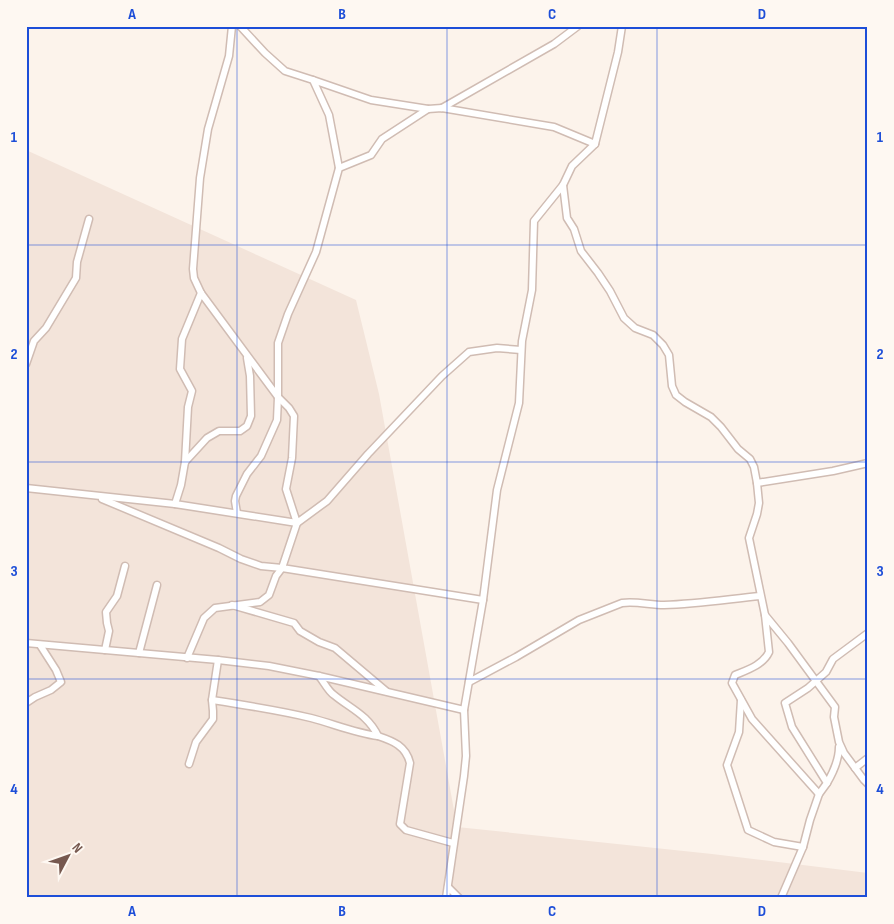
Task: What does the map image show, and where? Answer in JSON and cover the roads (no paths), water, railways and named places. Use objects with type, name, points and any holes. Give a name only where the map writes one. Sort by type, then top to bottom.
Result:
[{"type":"street","points":[[186,658],[204,618],[215,608],[260,602],[269,595],[276,576],[282,568],[297,522],[286,489],[292,458],[294,416],[290,408],[278,396],[247,356],[201,293],[194,278],[193,269],[200,178],[208,129],[229,56],[232,26]]},
{"type":"street","points":[[240,26],[285,71],[371,100],[428,109],[442,108],[554,127],[595,144]]},
{"type":"street","points":[[442,108],[554,44],[578,26]]},
{"type":"street","points":[[446,898],[466,756],[464,710],[483,600],[497,490],[518,403],[524,326],[532,290],[534,221],[562,184],[572,166],[595,144],[618,52],[622,26]]},
{"type":"street","points":[[237,513],[236,496],[247,474],[262,456],[276,420],[278,343],[288,314],[316,252],[339,168],[329,115],[313,80]]},
{"type":"street","points":[[339,168],[371,155],[382,139],[428,109]]},
{"type":"street","points":[[562,184],[567,218],[574,229],[581,251],[610,291],[624,318],[635,328],[653,335],[663,345],[669,355],[672,386],[676,395],[710,418],[721,428],[754,467],[759,503],[749,538],[765,615],[769,652],[762,662],[735,675],[732,683],[752,719],[819,794]]},
{"type":"street","points":[[26,364],[34,341],[46,328],[76,278],[77,262],[89,219]]},
{"type":"street","points":[[175,504],[185,462],[188,407],[192,391],[180,369],[182,339],[201,293]]},
{"type":"street","points":[[26,488],[175,504],[297,522],[327,501],[368,454],[442,376],[469,352],[497,348],[522,350]]},
{"type":"street","points":[[185,462],[207,438],[219,431],[240,431],[247,426],[251,416],[250,376],[247,356]]},
{"type":"street","points":[[757,483],[833,471],[868,463]]},
{"type":"street","points":[[94,496],[261,566],[483,600]]},
{"type":"street","points":[[105,650],[108,631],[106,612],[117,596],[125,566]]},
{"type":"street","points":[[139,653],[157,585]]},
{"type":"street","points":[[469,682],[532,648],[578,620],[622,603],[665,605],[760,596]]},
{"type":"street","points":[[232,605],[294,623],[300,631],[319,642],[335,648],[387,692]]},
{"type":"street","points":[[765,615],[836,707],[834,717],[844,753],[866,783]]},
{"type":"street","points":[[827,783],[792,727],[785,703],[808,688],[826,672],[833,659],[868,632]]},
{"type":"street","points":[[26,643],[269,666],[464,710]]},
{"type":"street","points":[[26,704],[61,682],[40,644]]},
{"type":"street","points":[[189,764],[196,742],[213,719],[212,700],[218,660]]},
{"type":"street","points":[[319,676],[332,694],[366,718],[378,736]]},
{"type":"street","points":[[26,696],[35,697]]},
{"type":"street","points":[[741,699],[739,732],[727,765],[748,830],[774,842],[803,847]]},
{"type":"street","points":[[212,700],[310,718],[394,742],[408,755],[410,763],[400,824],[406,830],[454,843]]},
{"type":"street","points":[[780,898],[803,847],[819,794],[833,772],[839,757],[840,742]]},
{"type":"street","points":[[855,768],[868,758]]},
{"type":"street","points":[[448,887],[459,898]]}]
